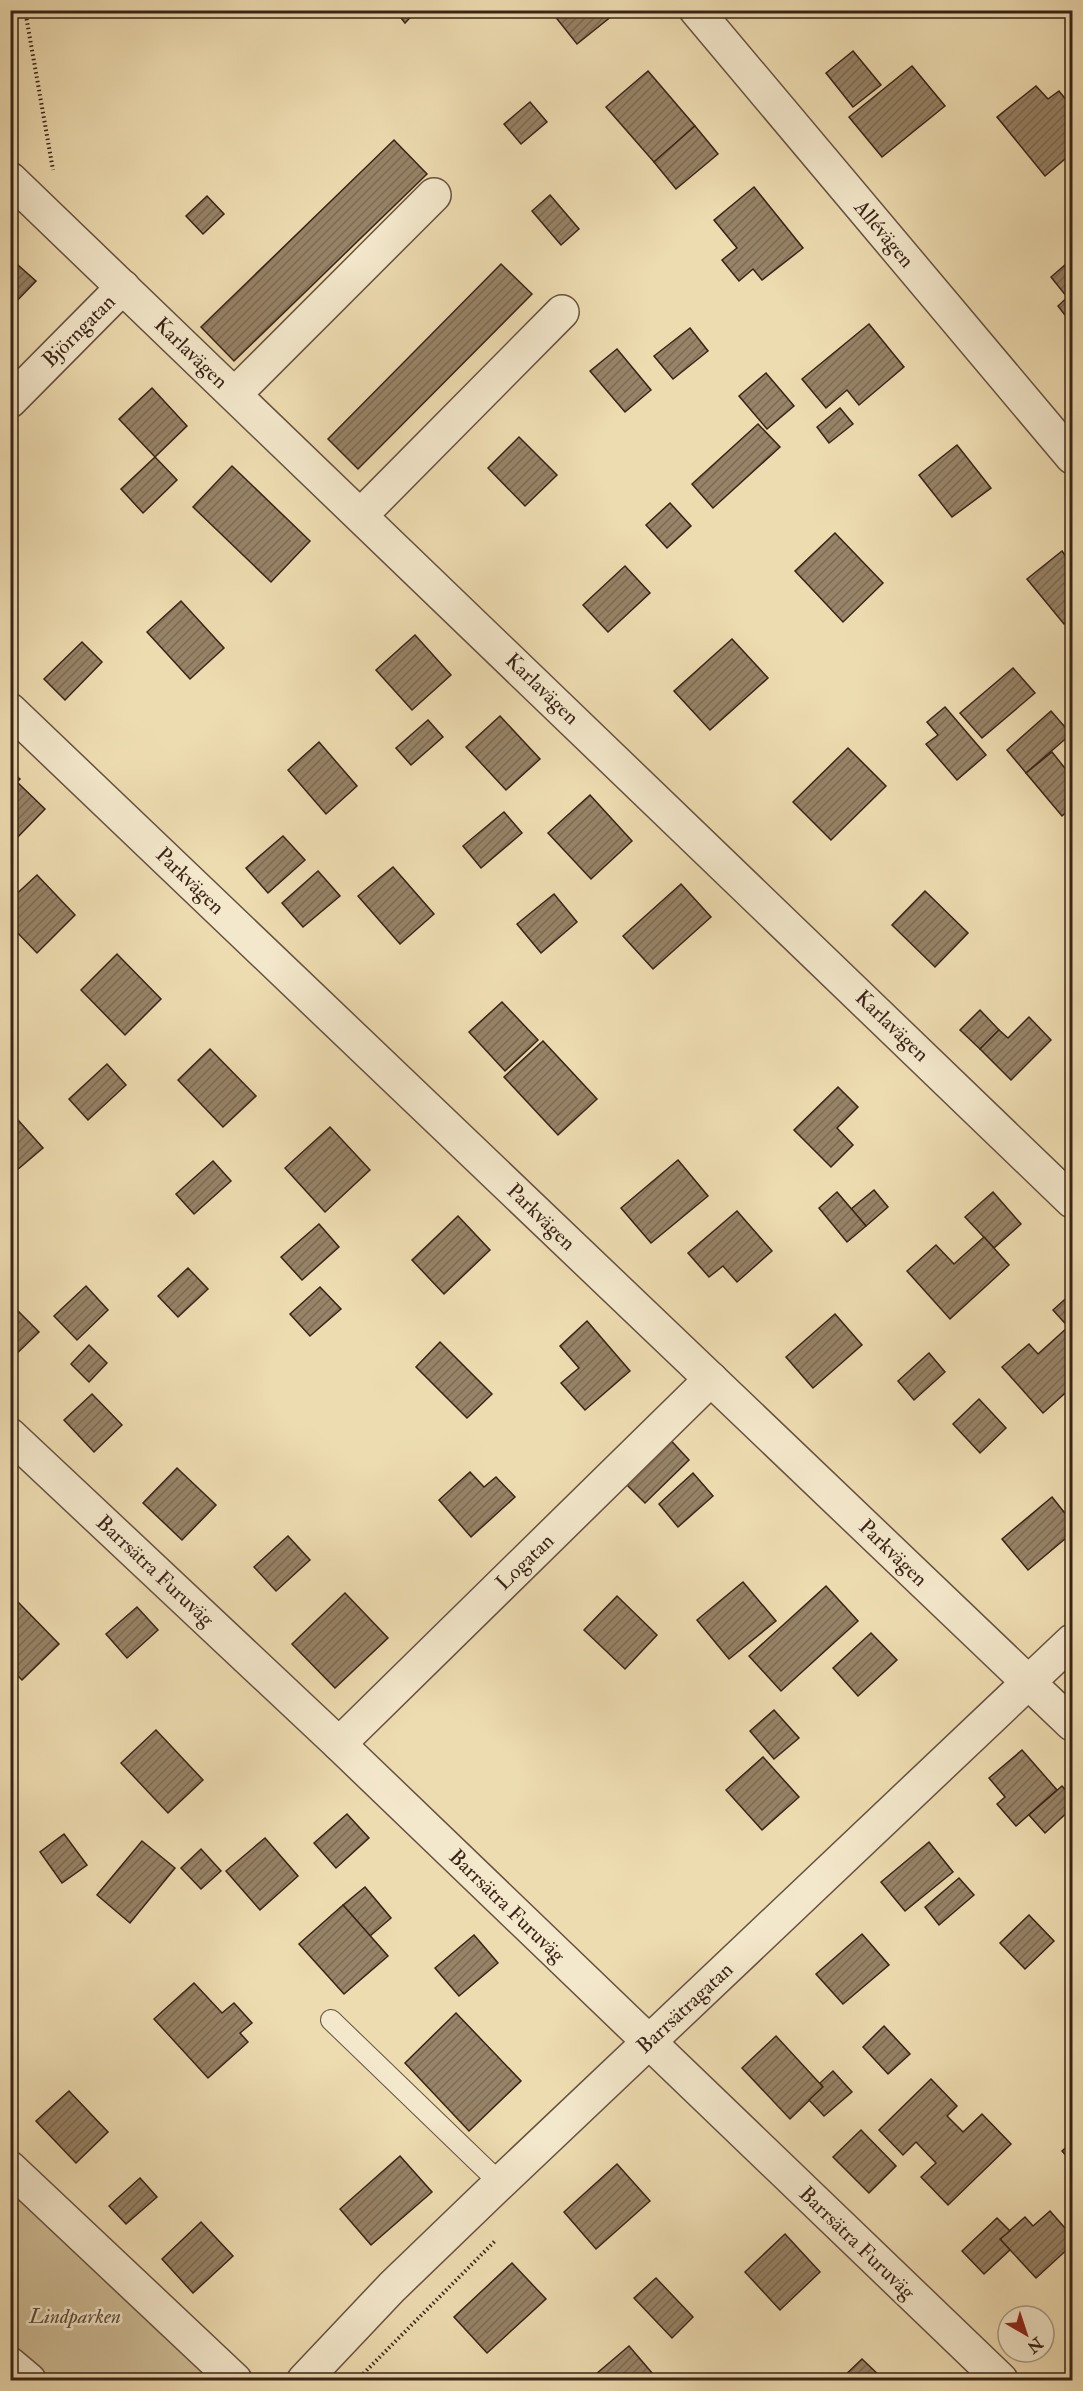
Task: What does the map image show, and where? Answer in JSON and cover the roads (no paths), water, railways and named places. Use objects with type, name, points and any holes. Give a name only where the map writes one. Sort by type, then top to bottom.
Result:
[{"type":"street","name":"Allévägen","points":[[696,10],[1072,457]]},
{"type":"street","name":"Karlavägen","points":[[10,179],[1072,1201]]},
{"type":"street","points":[[235,394],[434,195]]},
{"type":"street","name":"Björngatan","points":[[10,401],[123,287]]},
{"type":"street","points":[[361,515],[562,312]]},
{"type":"street","name":"Parkvägen","points":[[10,710],[1072,1724]]},
{"type":"street","name":"Logatan","points":[[339,1744],[711,1379]]},
{"type":"street","name":"Barrsätra Furuväg","points":[[10,1435],[339,1744],[1001,2380]]},
{"type":"street","name":"Barrsätragatan","points":[[304,2380],[392,2287],[500,2183],[1072,1641]]},
{"type":"street","points":[[10,2168],[235,2380]]},
{"type":"street","points":[[10,2364],[29,2380]]},
{"type":"lane","points":[[331,2020],[500,2183]]},
{"type":"park label","name":"Lindparken","points":[[75,2316]]}]
